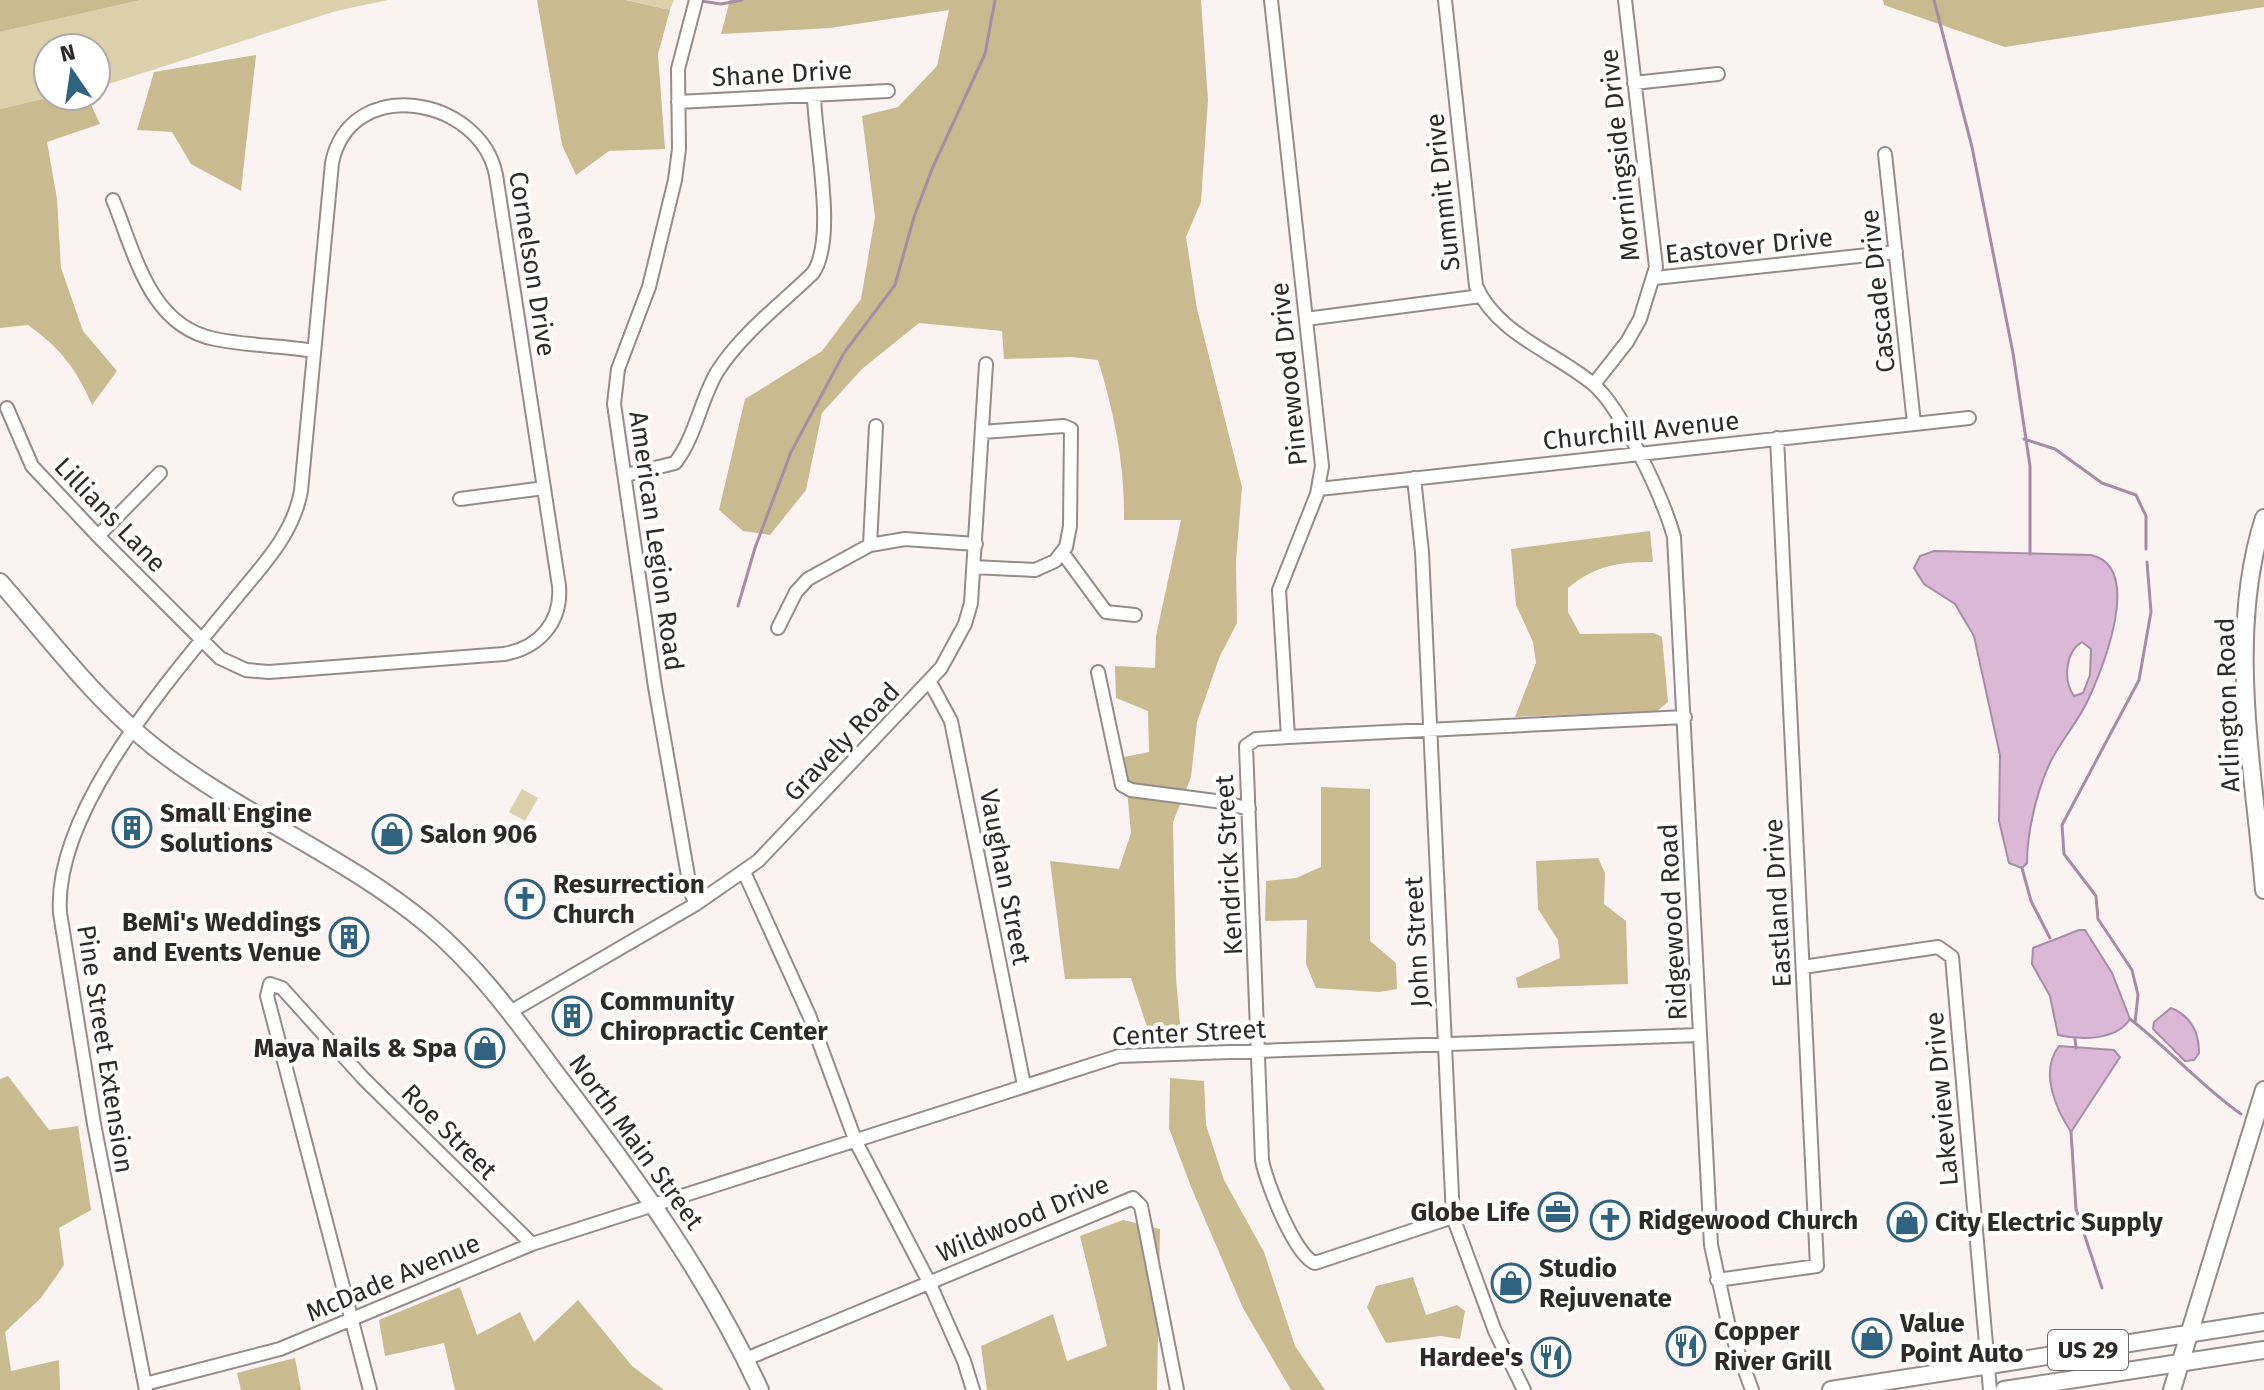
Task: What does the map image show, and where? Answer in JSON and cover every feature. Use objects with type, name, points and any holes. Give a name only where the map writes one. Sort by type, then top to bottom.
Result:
[{"type":"main road","name":"Arlington Road","points":[[2264,518],[2250,590],[2246,666],[2264,890]]},
{"type":"main road","name":"North Main Street","points":[[0,582],[111,710],[133,729],[204,782],[336,858],[391,895],[458,952],[510,1012],[655,1204],[706,1283],[760,1390]]},
{"type":"main road","points":[[2172,1390],[2264,1090]]},
{"type":"main road","name":"US 29","points":[[1831,1390],[2264,1322]]},
{"type":"main road","name":"US 29","points":[[2004,1390],[2264,1350]]},
{"type":"street","name":"Pinewood Drive","points":[[1271,0],[1322,466],[1319,489],[1279,590],[1288,737]]},
{"type":"street","name":"Summit Drive","points":[[1445,0],[1473,274],[1481,296],[1523,337],[1594,384],[1638,454]]},
{"type":"street","name":"Morningside Drive","points":[[1594,384],[1627,342],[1655,278],[1655,255],[1625,0]]},
{"type":"street","name":"American Legion Road","points":[[694,5],[678,69],[675,180],[649,287],[616,378],[615,417],[655,687],[691,893],[696,904]]},
{"type":"street","points":[[1634,83],[1718,74]]},
{"type":"street","name":"Shane Drive","points":[[678,102],[888,91]]},
{"type":"street","points":[[626,475],[675,463],[686,447],[718,371],[743,340],[813,273],[820,261],[826,233],[814,96]]},
{"type":"street","name":"Cornelson Drive","points":[[133,729],[202,640],[281,541],[294,517],[301,491],[332,163],[337,146],[353,127],[380,110],[418,104],[438,110],[478,138],[494,166],[559,601],[548,630],[525,648],[504,654],[269,672],[236,667],[220,658],[202,640]]},
{"type":"street","name":"Cascade Drive","points":[[1885,154],[1914,423]]},
{"type":"street","points":[[113,200],[148,288],[180,324],[215,340],[314,351]]},
{"type":"street","name":"Eastover Drive","points":[[1655,278],[1896,252]]},
{"type":"street","points":[[1306,319],[1481,296]]},
{"type":"street","name":"Gravely Road","points":[[510,1012],[696,904],[744,872],[930,682],[965,624],[976,544],[986,364]]},
{"type":"street","name":"Lillians Lane","points":[[7,408],[32,466],[202,640]]},
{"type":"street","name":"Churchill Avenue","points":[[1319,489],[1969,418]]},
{"type":"street","points":[[870,545],[876,426]]},
{"type":"street","points":[[974,567],[1035,570],[1055,561],[1062,552],[1070,526],[1071,429],[1064,426],[982,432]]},
{"type":"street","name":"Eastland Drive","points":[[1717,1280],[1817,1266],[1777,438]]},
{"type":"street","name":"Ridgewood Road","points":[[1638,454],[1662,503],[1674,537],[1711,1245],[1729,1327],[1752,1390]]},
{"type":"street","points":[[98,536],[160,473]]},
{"type":"street","name":"John Street","points":[[1414,478],[1430,729],[1453,1217],[1495,1331],[1524,1390]]},
{"type":"street","points":[[460,499],[544,488]]},
{"type":"street","points":[[778,628],[796,592],[808,579],[870,545],[905,539],[976,544]]},
{"type":"street","points":[[1062,552],[1106,612],[1135,615]]},
{"type":"street","points":[[1098,672],[1122,785],[1131,790],[1249,809]]},
{"type":"street","name":"Vaughan Street","points":[[930,682],[951,721],[1024,1085]]},
{"type":"street","name":"Kendrick Street","points":[[1453,1217],[1323,1263],[1308,1260],[1264,1171],[1246,746],[1256,739],[1685,717]]},
{"type":"street","name":"Pine Street Extension","points":[[133,729],[76,834],[64,871],[59,906],[94,1124],[145,1387]]},
{"type":"street","points":[[744,872],[809,1015],[856,1142],[929,1282],[961,1353],[973,1390]]},
{"type":"street","name":"Lakeview Drive","points":[[1803,967],[1938,947],[1952,957],[1990,1390]]},
{"type":"street","name":"Roe Street","points":[[350,1320],[267,996],[270,984],[282,988],[364,1079],[532,1244]]},
{"type":"street","name":"Center Street","points":[[655,1204],[665,1204],[1119,1056],[1700,1035]]},
{"type":"street","name":"Wildwood Drive","points":[[746,1359],[1133,1198],[1139,1200],[1177,1390]]},
{"type":"street","name":"McDade Avenue","points":[[145,1387],[280,1349],[532,1244],[655,1204]]},
{"type":"street","points":[[350,1320],[370,1390]]},
{"type":"shaded area","points":[[0,0],[141,0],[0,32]]},
{"type":"shaded area","points":[[141,0],[388,0],[336,11],[112,83],[112,32],[32,32],[32,101],[0,109],[0,32]]},
{"type":"shaded area","points":[[537,0],[626,0],[670,10],[658,54],[665,149],[609,151],[576,175],[562,145]]},
{"type":"shaded area","points":[[627,0],[674,0],[670,10]]},
{"type":"shaded area","points":[[730,0],[1201,0],[1208,100],[1201,202],[1186,237],[1197,309],[1242,487],[1236,562],[1237,623],[1219,658],[1197,722],[1191,777],[1173,822],[1176,978],[1181,1036],[1150,1036],[1131,978],[1065,979],[1050,861],[1119,869],[1131,833],[1124,757],[1149,752],[1148,711],[1116,698],[1115,666],[1155,668],[1156,636],[1181,520],[1124,520],[1123,479],[1117,439],[1098,360],[1072,357],[1004,359],[1002,331],[919,323],[862,369],[822,413],[806,490],[770,535],[743,531],[719,510],[745,399],[822,351],[861,299],[875,217],[862,116],[898,107],[937,66],[949,10],[830,28],[721,34]]},
{"type":"shaded area","points":[[1883,0],[2264,0],[2264,7],[2005,47],[1884,5]]},
{"type":"shaded area","points":[[256,55],[241,191],[191,164],[172,132],[137,130],[154,72]]},
{"type":"shaded area","points":[[32,101],[32,112],[94,112],[100,124],[47,142],[57,199],[61,268],[83,331],[117,371],[92,405],[73,370],[58,350],[39,333],[28,325],[0,328],[0,109]]},
{"type":"shaded area","points":[[1650,531],[1653,562],[1618,564],[1588,574],[1568,588],[1568,612],[1580,634],[1654,633],[1662,637],[1668,702],[1657,711],[1515,717],[1536,663],[1533,642],[1516,605],[1511,549]]},
{"type":"shaded area","points":[[1934,551],[2091,555],[2107,563],[2115,578],[2115,619],[2103,664],[2080,716],[2052,758],[2044,778],[2030,827],[2027,863],[2022,868],[2009,863],[1999,821],[2000,755],[1974,636],[1955,604],[1924,584],[1914,568],[1920,556]],"holes":[[[2082,642],[2091,649],[2090,675],[2083,693],[2074,696],[2068,683],[2069,660]]]},
{"type":"shaded area","points":[[1321,787],[1370,789],[1370,941],[1396,963],[1397,989],[1379,992],[1316,988],[1306,964],[1307,920],[1265,921],[1266,881],[1296,878],[1321,867]]},
{"type":"shaded area","points":[[522,789],[538,798],[525,821],[509,812]]},
{"type":"shaded area","points":[[1598,858],[1605,873],[1604,904],[1626,921],[1628,984],[1518,988],[1516,978],[1560,958],[1558,940],[1538,909],[1536,861]]},
{"type":"shaded area","points":[[2085,930],[2112,973],[2130,1019],[2107,1035],[2077,1038],[2058,1035],[2050,996],[2032,964],[2033,948]]},
{"type":"shaded area","points":[[2171,1008],[2189,1020],[2195,1032],[2199,1053],[2194,1060],[2185,1061],[2153,1029],[2154,1022]]},
{"type":"shaded area","points":[[2059,1046],[2114,1050],[2120,1057],[2071,1132],[2055,1102],[2050,1079],[2053,1056]]},
{"type":"shaded area","points":[[8,1076],[49,1130],[78,1126],[91,1210],[59,1228],[64,1265],[41,1298],[5,1332],[11,1371],[59,1360],[60,1390],[0,1390],[0,1079]]},
{"type":"shaded area","points":[[1170,1078],[1204,1081],[1206,1125],[1224,1180],[1264,1252],[1295,1346],[1325,1390],[1291,1390],[1243,1308],[1169,1128]]},
{"type":"shaded area","points":[[1123,1220],[1160,1229],[1157,1390],[987,1390],[981,1346],[1053,1314],[1067,1361],[1107,1346],[1080,1236]]},
{"type":"shaded area","points":[[1413,1277],[1426,1315],[1457,1305],[1465,1311],[1460,1339],[1441,1336],[1386,1343],[1367,1307],[1376,1286]]},
{"type":"shaded area","points":[[460,1287],[477,1335],[520,1312],[534,1342],[578,1300],[632,1366],[664,1390],[455,1390],[444,1343],[385,1356],[379,1320]]},
{"type":"shaded area","points":[[295,1358],[301,1390],[241,1390],[237,1373]]},
{"type":"waterway","points":[[701,1],[721,4],[742,0]]},
{"type":"waterway","points":[[738,606],[755,548],[791,452],[844,353],[895,285],[914,217],[932,169],[985,54],[995,0]]},
{"type":"waterway","points":[[1934,0],[1972,147],[2013,353],[2030,466],[2030,554]]},
{"type":"waterway","points":[[2024,439],[2055,449],[2102,483],[2136,495],[2146,516],[2146,549]]},
{"type":"waterway","points":[[2135,1023],[2138,995],[2132,970],[2098,919],[2096,896],[2064,854],[2062,825],[2139,680],[2151,612],[2147,562]]},
{"type":"waterway","points":[[2022,868],[2031,901],[2050,938]]},
{"type":"waterway","points":[[2130,1019],[2241,1114]]},
{"type":"waterway","points":[[2075,1039],[2076,1048]]},
{"type":"waterway","points":[[2071,1132],[2076,1209],[2102,1288]]},
{"type":"place","name":"Small Engine Solutions","points":[[132,828]]},
{"type":"place","name":"Salon 906","points":[[392,834]]},
{"type":"place","name":"Resurrection Church","points":[[525,899]]},
{"type":"place","name":"BeMi's Weddings and Events Venue","points":[[349,937]]},
{"type":"place","name":"Community Chiropractic Center","points":[[572,1016]]},
{"type":"place","name":"Maya Nails & Spa","points":[[485,1048]]},
{"type":"place","name":"Globe Life","points":[[1558,1212]]},
{"type":"place","name":"Ridgewood Church","points":[[1610,1220]]},
{"type":"place","name":"City Electric Supply","points":[[1907,1222]]},
{"type":"place","name":"Studio Rejuvenate","points":[[1511,1283]]},
{"type":"place","name":"Value Point Auto","points":[[1872,1338]]},
{"type":"place","name":"Copper River Grill","points":[[1686,1346]]},
{"type":"place","name":"Hardee's","points":[[1551,1357]]}]
